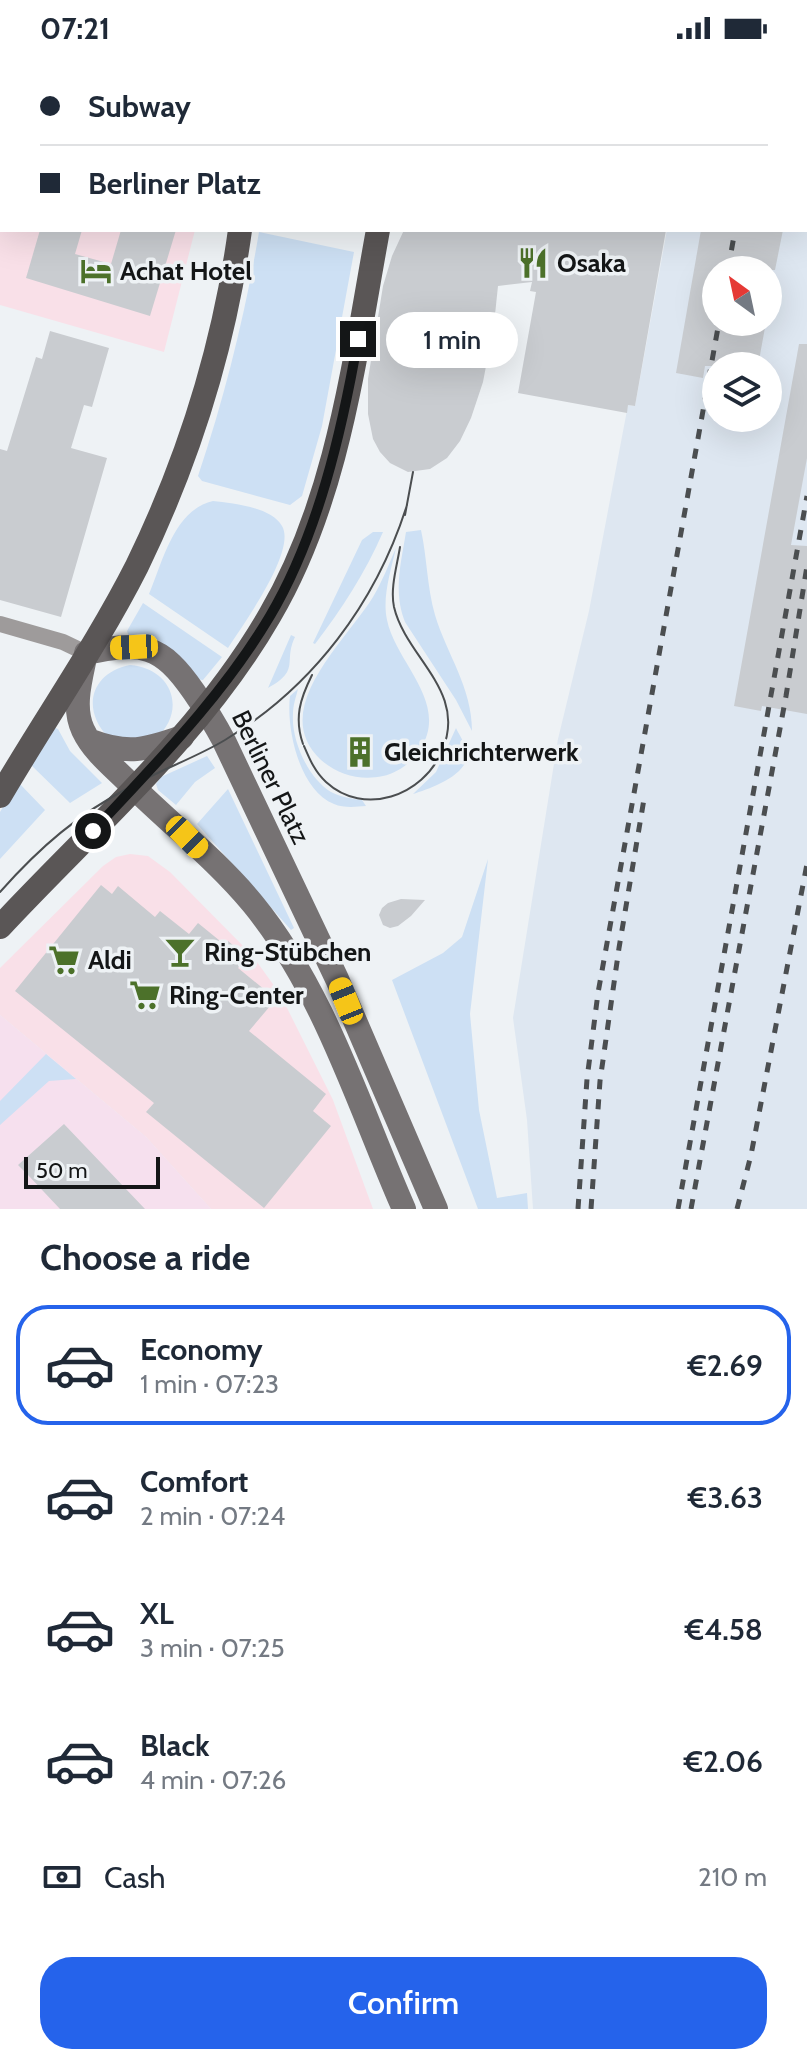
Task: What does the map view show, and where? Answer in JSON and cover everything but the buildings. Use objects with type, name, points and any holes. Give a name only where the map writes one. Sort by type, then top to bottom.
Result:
[{"type":"main road","points":[[0,796],[137,565],[189,441],[218,339],[240,232]]},
{"type":"main road","name":"Berliner Platz","points":[[378,232],[335,451],[314,518],[271,614],[206,708],[337,979],[436,1209]]},
{"type":"main road","points":[[0,927],[206,708],[177,667],[158,653],[134,647],[86,653]]},
{"type":"main road","points":[[86,653],[78,714],[89,740],[253,903],[292,959],[325,1022],[404,1209]]},
{"type":"main road","points":[[89,740],[127,751],[141,750],[182,737]]},
{"type":"street","points":[[0,624],[63,642],[86,653]]},
{"type":"shaded area","points":[[0,232],[194,232],[164,352],[0,305]]},
{"type":"shaded area","points":[[259,232],[354,252],[322,426],[302,496],[290,505],[202,481],[198,476],[233,355]]},
{"type":"shaded area","points":[[667,232],[807,232],[807,1209],[533,1209],[527,1120],[513,1018],[558,739],[589,611],[628,405],[635,406]]},
{"type":"shaded area","points":[[213,501],[250,507],[269,514],[282,526],[285,538],[282,553],[266,588],[228,648],[149,594],[179,526],[200,506]]},
{"type":"shaded area","points":[[421,530],[435,615],[468,700],[472,731],[401,611],[399,577],[406,532]]},
{"type":"shaded area","points":[[373,532],[383,532],[369,562],[334,618],[313,643],[362,540]]},
{"type":"shaded area","points":[[396,548],[386,593],[387,620],[392,636],[425,699],[429,715],[428,731],[418,753],[400,769],[383,776],[358,777],[335,770],[321,760],[307,740],[303,720],[307,698],[317,676],[373,597]]},
{"type":"shaded area","points":[[143,603],[222,657],[203,680],[196,679],[183,660],[168,649],[129,637],[127,631]]},
{"type":"shaded area","points":[[291,635],[295,637],[288,671],[268,688]]},
{"type":"shaded area","points":[[130,665],[156,674],[171,693],[171,716],[155,739],[109,738],[95,716],[94,694],[98,684],[116,669]]},
{"type":"shaded area","points":[[298,689],[293,724],[308,768],[331,792],[362,800],[366,806],[334,804],[312,786],[297,757],[290,724],[290,696]]},
{"type":"shaded area","points":[[53,727],[58,729],[70,751],[102,783],[70,803],[30,764]]},
{"type":"shaded area","points":[[456,728],[467,752],[462,768],[447,780],[413,794],[436,772]]},
{"type":"shaded area","points":[[207,756],[215,768],[195,782],[176,805],[158,790],[156,784],[161,777]]},
{"type":"shaded area","points":[[18,782],[45,810],[0,859],[0,812]]},
{"type":"shaded area","points":[[228,789],[294,928],[291,930],[197,824]]},
{"type":"shaded area","points":[[130,854],[148,856],[170,872],[252,955],[280,994],[333,1100],[373,1209],[211,1209],[146,1137],[0,1015],[0,968],[103,866],[116,857]]},
{"type":"shaded area","points":[[488,859],[470,1014],[479,1110],[497,1198],[527,1193],[528,1209],[478,1209],[392,980],[443,953],[462,937]]},
{"type":"shaded area","points":[[0,1015],[146,1137],[211,1209],[0,1209]]},
{"type":"shaded area","points":[[46,1054],[76,1079],[49,1081],[0,1125],[0,1101]]},
{"type":"tram line","points":[[405,515],[413,472]]},
{"type":"tram line","points":[[0,892],[45,846],[94,808],[225,740],[286,695],[313,668],[359,608],[378,576],[407,505]]},
{"type":"tram line","points":[[304,746],[326,782],[341,793],[374,799],[407,790],[433,767],[442,751],[448,730],[447,710],[441,693],[410,643],[394,607],[393,585],[400,547]]},
{"type":"tram line","points":[[303,744],[299,726],[300,709],[312,675]]},
{"type":"railway","points":[[730,256],[735,232]]},
{"type":"railway","points":[[578,1209],[587,1079],[598,993],[716,336]]},
{"type":"railway","points":[[678,1209],[807,496]]},
{"type":"railway","points":[[691,1209],[786,696],[807,566]]},
{"type":"railway","points":[[591,1209],[600,1081],[645,793]]},
{"type":"railway","points":[[737,1209],[751,1155],[807,864]]},
{"type":"place","name":"Osaka","points":[[533,263]]},
{"type":"place","name":"Achat Hotel","points":[[96,271]]},
{"type":"place","name":"Gleichrichterwerk","points":[[360,752]]},
{"type":"place","name":"Ring-Stübchen","points":[[180,952]]},
{"type":"place","name":"Aldi","points":[[64,960]]},
{"type":"place","name":"Ring-Center","points":[[145,995]]},
{"type":"route","points":[[93,831],[206,708],[271,614],[314,518],[327,477],[358,339]]}]
